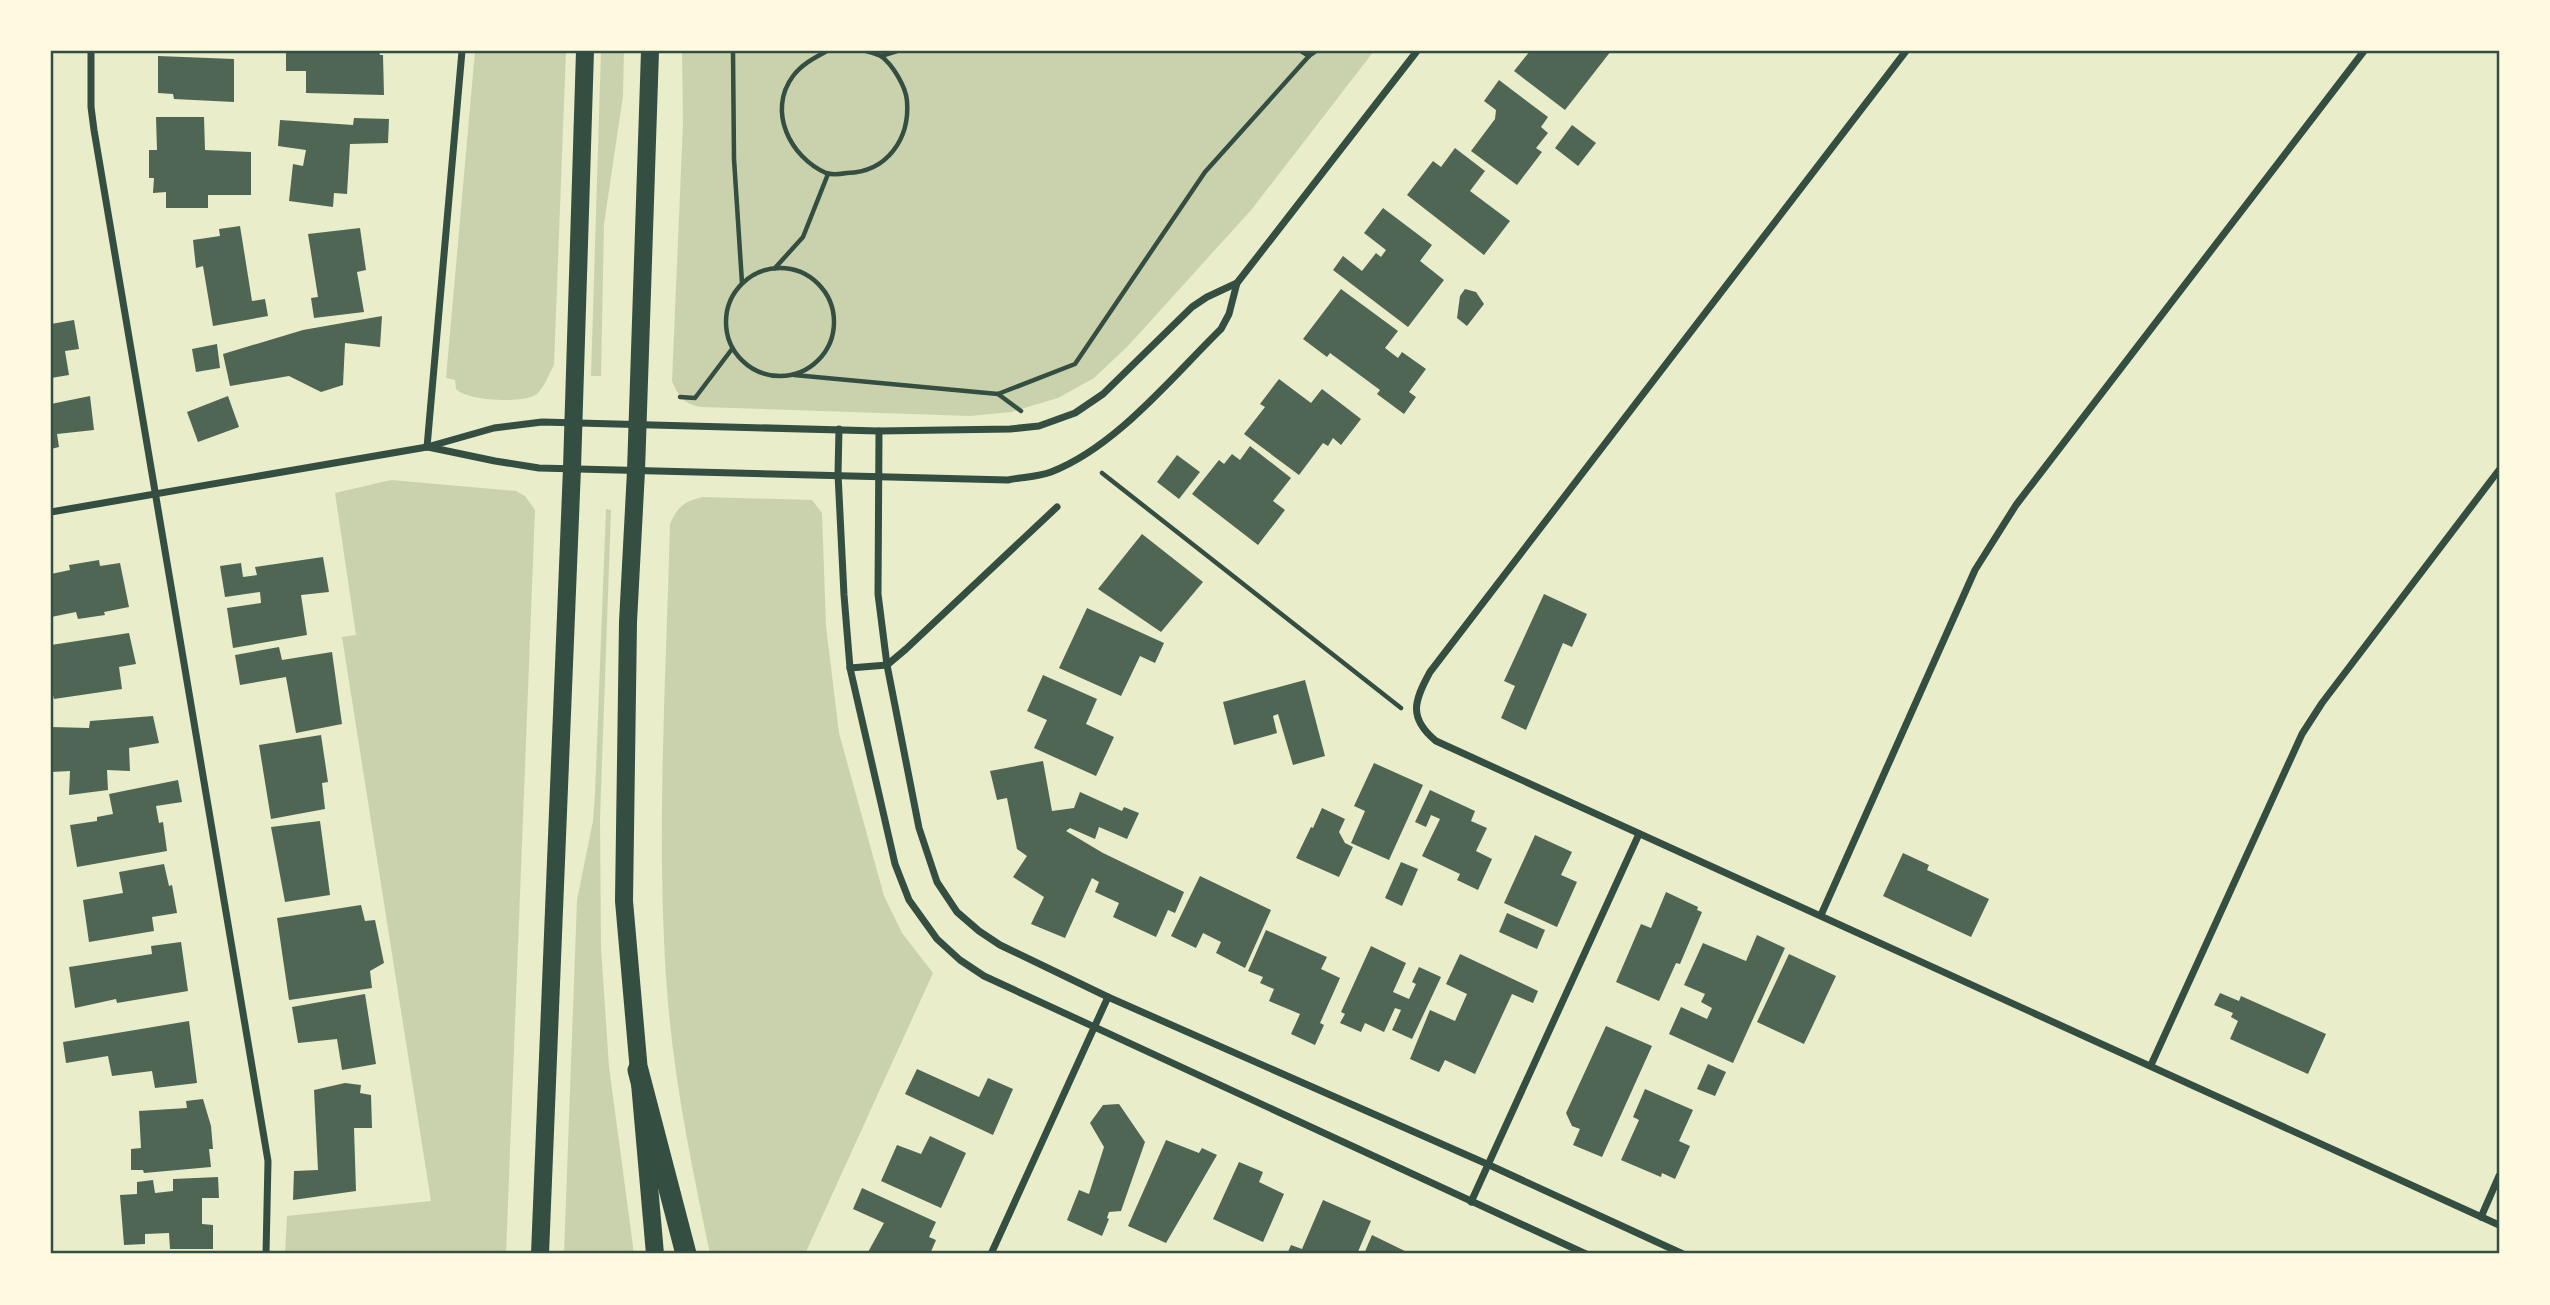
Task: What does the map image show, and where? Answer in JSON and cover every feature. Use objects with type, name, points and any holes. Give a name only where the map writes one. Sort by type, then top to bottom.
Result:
[{"type":"highway","points":[[638,1070],[686,1254]]},
{"type":"main road","points":[[540,1254],[572,468],[585,51]]},
{"type":"main road","points":[[650,51],[638,424],[628,622],[624,901],[655,1254]]},
{"type":"street","points":[[91,51],[91,107],[94,130],[267,1151],[269,1176],[266,1254]]},
{"type":"street","points":[[427,447],[462,51]]},
{"type":"street","points":[[427,447],[539,468],[1008,480],[1049,473],[1081,458],[1121,428],[1221,328],[1229,314],[1237,283],[1417,51]]},
{"type":"street","points":[[1906,51],[1430,672],[1419,693],[1417,720],[1424,731],[1436,741],[2499,1225]]},
{"type":"street","points":[[1821,915],[1975,570],[1996,534],[2364,51]]},
{"type":"street","points":[[51,512],[427,447],[494,428],[542,422],[879,431],[1039,426],[1075,413],[1103,394],[1192,307],[1206,297],[1237,283]]},
{"type":"street","points":[[839,429],[838,474],[850,668],[895,864],[909,900],[937,939],[960,960],[984,976],[1586,1254]]},
{"type":"street","points":[[879,431],[878,594],[887,665],[919,828],[937,882],[957,912],[1000,945],[1108,997],[1487,1164],[1683,1254]]},
{"type":"street","points":[[2151,1065],[2302,734],[2322,703],[2499,470]]},
{"type":"street","points":[[850,668],[887,665],[1057,507]]},
{"type":"street","points":[[1471,1202],[1639,834]]},
{"type":"street","points":[[991,1254],[1108,997]]},
{"type":"street","points":[[2481,1217],[2499,1176]]},
{"type":"path","points":[[733,51],[734,159],[742,283]]},
{"type":"path","points":[[827,51],[806,62],[792,78],[784,97],[782,118],[788,139],[800,156],[828,174],[859,173],[878,166],[893,153],[904,136],[908,116],[907,96],[899,77],[881,56],[866,51]]},
{"type":"path","points":[[881,56],[897,51]]},
{"type":"path","points":[[1301,51],[1309,56]]},
{"type":"path","points":[[794,375],[810,368],[823,356],[832,340],[835,322],[832,305],[823,289],[810,276],[775,268],[757,273],[742,283],[732,297],[726,314],[726,332],[733,349],[744,363],[759,372],[776,376],[794,375],[998,394],[1075,364],[1205,172],[1316,51]]},
{"type":"path","points":[[775,268],[803,237],[828,174]]},
{"type":"path","points":[[680,397],[695,398],[733,349]]},
{"type":"path","points":[[998,394],[1021,412]]},
{"type":"path","points":[[1102,473],[1417,720]]},
{"type":"green space","points":[[475,51],[566,51],[554,365],[537,394],[520,399],[496,400],[471,396],[456,389],[455,380],[446,378]]},
{"type":"green space","points":[[601,51],[624,51],[623,96],[604,224],[601,376],[591,376]]},
{"type":"green space","points":[[682,51],[1374,51],[1252,209],[1128,346],[1094,378],[1058,398],[1011,412],[970,416],[701,407],[690,404],[679,395],[672,381],[683,123]]},
{"type":"green space","points":[[391,480],[516,491],[525,496],[535,510],[506,1254],[285,1254],[287,1216],[431,1201],[342,637],[356,635],[335,493]]},
{"type":"green space","points":[[703,497],[812,500],[822,513],[826,626],[839,733],[884,896],[902,933],[933,973],[805,1254],[710,1254],[675,1066],[668,1002],[662,883],[670,524],[683,505]]},
{"type":"green space","points":[[606,509],[611,510],[600,819],[601,948],[609,1067],[634,1254],[564,1254],[577,900],[593,821]]},
{"type":"building","points":[[286,51],[379,51],[380,55],[383,55],[384,95],[306,93],[306,71],[286,71]]},
{"type":"building","points":[[1530,51],[1611,51],[1565,110],[1514,71]]},
{"type":"building","points":[[158,56],[234,59],[234,102],[174,99],[173,94],[158,93]]},
{"type":"building","points":[[1499,80],[1548,117],[1541,127],[1548,133],[1536,148],[1542,152],[1517,185],[1471,151],[1495,119],[1496,110],[1484,101]]},
{"type":"building","points":[[156,117],[204,117],[205,150],[251,152],[251,195],[208,195],[208,208],[166,208],[166,192],[153,193],[154,178],[149,178],[149,150],[157,150]]},
{"type":"building","points":[[354,118],[389,119],[388,143],[350,144],[347,194],[334,193],[333,207],[289,201],[293,164],[303,166],[306,150],[278,146],[280,120],[353,125]]},
{"type":"building","points":[[1572,125],[1596,143],[1578,166],[1555,148]]},
{"type":"building","points":[[1455,148],[1485,171],[1470,191],[1510,221],[1484,255],[1407,195],[1433,161],[1441,167]]},
{"type":"building","points":[[1383,208],[1432,245],[1420,261],[1444,280],[1408,327],[1333,270],[1343,256],[1362,271],[1376,253],[1381,257],[1386,250],[1364,233]]},
{"type":"building","points":[[240,226],[252,301],[265,299],[268,316],[213,326],[203,266],[196,268],[193,240],[220,236],[219,229]]},
{"type":"building","points":[[360,228],[366,270],[357,272],[364,312],[314,318],[311,298],[318,297],[308,234]]},
{"type":"building","points":[[1341,289],[1398,331],[1385,348],[1398,358],[1402,352],[1426,369],[1409,392],[1416,397],[1404,414],[1377,394],[1380,390],[1330,353],[1327,357],[1303,339]]},
{"type":"building","points":[[1465,289],[1476,292],[1484,304],[1467,326],[1457,318],[1460,296]]},
{"type":"building","points":[[382,316],[380,347],[345,343],[343,385],[321,392],[289,376],[230,386],[223,354],[303,330]]},
{"type":"building","points":[[74,320],[79,349],[65,351],[69,375],[51,378],[51,324]]},
{"type":"building","points":[[217,344],[220,368],[196,372],[192,349]]},
{"type":"building","points":[[1279,379],[1311,403],[1322,389],[1361,419],[1341,445],[1333,438],[1328,446],[1323,443],[1299,475],[1244,434],[1265,407],[1260,404]]},
{"type":"building","points":[[90,396],[94,430],[57,434],[59,447],[51,449],[51,404]]},
{"type":"building","points":[[228,396],[239,427],[198,442],[187,412]]},
{"type":"building","points":[[1250,446],[1291,478],[1273,501],[1285,510],[1258,545],[1192,494],[1219,460],[1224,464],[1232,454],[1240,460]]},
{"type":"building","points":[[1177,455],[1200,472],[1179,499],[1157,482]]},
{"type":"building","points":[[1142,534],[1203,582],[1161,632],[1098,589]]},
{"type":"building","points":[[323,557],[329,592],[301,595],[307,635],[233,648],[227,608],[261,603],[260,592],[225,597],[220,566],[241,563],[243,577],[257,575],[255,567]]},
{"type":"building","points":[[99,560],[100,566],[120,563],[129,607],[104,612],[105,615],[78,619],[76,612],[51,617],[51,574],[70,570],[69,565]]},
{"type":"building","points":[[1544,594],[1587,614],[1572,647],[1563,643],[1526,730],[1501,718],[1515,686],[1504,681]]},
{"type":"building","points":[[1087,608],[1164,643],[1155,663],[1140,656],[1121,696],[1059,668]]},
{"type":"building","points":[[129,633],[136,664],[119,667],[122,689],[54,699],[51,687],[51,645]]},
{"type":"building","points":[[279,647],[282,660],[332,652],[342,724],[296,733],[286,677],[240,685],[235,655]]},
{"type":"building","points":[[1043,675],[1097,699],[1086,724],[1114,737],[1096,776],[1034,748],[1047,720],[1027,711]]},
{"type":"building","points":[[1305,680],[1325,756],[1293,765],[1278,714],[1273,716],[1277,733],[1234,745],[1223,702]]},
{"type":"building","points":[[153,716],[159,743],[129,748],[130,771],[107,770],[108,790],[69,795],[70,771],[51,772],[51,727],[89,728],[90,721]]},
{"type":"building","points":[[321,735],[328,782],[322,783],[325,809],[271,819],[259,745]]},
{"type":"building","points":[[1043,761],[1052,811],[1074,808],[1080,792],[1122,811],[1124,807],[1139,813],[1127,839],[1099,827],[1095,839],[1070,828],[1066,831],[1103,853],[1184,892],[1175,913],[1168,910],[1156,937],[1113,917],[1119,903],[1095,892],[1099,882],[1092,878],[1065,938],[1031,924],[1044,897],[1013,877],[1027,856],[1017,849],[1007,798],[997,800],[990,771]]},
{"type":"building","points":[[1374,763],[1423,785],[1389,860],[1351,843],[1365,811],[1354,806]]},
{"type":"building","points":[[178,780],[182,802],[156,806],[159,823],[163,822],[167,851],[77,867],[70,825],[97,821],[97,817],[113,814],[109,794]]},
{"type":"building","points":[[1430,790],[1475,811],[1471,821],[1487,828],[1476,851],[1492,859],[1478,890],[1457,880],[1460,874],[1422,856],[1440,819],[1431,815],[1426,827],[1415,822]]},
{"type":"building","points":[[1322,808],[1345,819],[1339,832],[1345,843],[1353,847],[1339,877],[1296,858]]},
{"type":"building","points":[[320,821],[330,895],[285,902],[271,827]]},
{"type":"building","points":[[1535,835],[1572,852],[1561,875],[1577,882],[1557,927],[1504,903]]},
{"type":"building","points":[[1903,853],[1929,865],[1927,870],[1989,899],[1971,937],[1883,896]]},
{"type":"building","points":[[1401,862],[1418,869],[1402,906],[1385,898]]},
{"type":"building","points":[[164,864],[169,886],[172,885],[177,913],[152,917],[154,931],[89,942],[83,900],[123,893],[119,872]]},
{"type":"building","points":[[1200,876],[1271,910],[1245,968],[1216,953],[1221,942],[1203,933],[1196,948],[1171,936]]},
{"type":"building","points":[[1666,892],[1698,907],[1697,910],[1702,912],[1680,964],[1676,963],[1659,1001],[1616,982],[1641,924],[1651,928]]},
{"type":"building","points":[[361,905],[365,921],[375,920],[384,963],[370,971],[372,988],[289,1000],[277,918]]},
{"type":"building","points":[[1507,913],[1545,930],[1537,949],[1499,932]]},
{"type":"building","points":[[1266,930],[1327,957],[1321,969],[1340,978],[1320,1023],[1324,1025],[1315,1045],[1291,1034],[1300,1014],[1269,1001],[1274,989],[1260,983],[1263,977],[1248,971]]},
{"type":"building","points":[[1757,935],[1785,948],[1733,1063],[1669,1034],[1681,1007],[1707,1019],[1712,1008],[1701,1002],[1705,994],[1684,985],[1703,943],[1746,961]]},
{"type":"building","points":[[181,942],[188,991],[117,1003],[116,999],[75,1008],[69,967],[152,954],[151,946]]},
{"type":"building","points":[[1371,946],[1406,963],[1393,992],[1409,999],[1416,984],[1412,982],[1419,967],[1441,977],[1412,1039],[1392,1030],[1401,1010],[1395,1008],[1384,1032],[1365,1023],[1361,1032],[1340,1023],[1345,1014],[1341,1012]]},
{"type":"building","points":[[1460,954],[1538,991],[1533,1003],[1512,994],[1475,1074],[1445,1060],[1439,1072],[1410,1059],[1430,1010],[1455,1021],[1467,994],[1446,984]]},
{"type":"building","points":[[1789,954],[1836,976],[1804,1044],[1757,1022]]},
{"type":"building","points":[[2220,993],[2239,1001],[2241,996],[2326,1034],[2308,1074],[2230,1039],[2238,1021],[2231,1017],[2233,1013],[2214,1005]]},
{"type":"building","points":[[365,994],[376,1064],[342,1070],[337,1039],[298,1043],[292,1007]]},
{"type":"building","points":[[189,1021],[197,1083],[155,1088],[152,1071],[112,1076],[108,1056],[66,1063],[63,1042]]},
{"type":"building","points":[[1606,1026],[1652,1046],[1602,1157],[1573,1145],[1580,1129],[1572,1126],[1566,1113]]},
{"type":"building","points":[[1708,1064],[1726,1072],[1715,1096],[1697,1089]]},
{"type":"building","points":[[917,1069],[979,1097],[988,1078],[1013,1089],[993,1135],[905,1094]]},
{"type":"building","points":[[345,1083],[361,1085],[360,1093],[371,1095],[372,1128],[354,1128],[356,1191],[293,1200],[294,1171],[318,1170],[314,1090]]},
{"type":"building","points":[[1645,1089],[1693,1110],[1679,1141],[1690,1146],[1675,1179],[1662,1173],[1661,1177],[1621,1160],[1639,1120],[1633,1117]]},
{"type":"building","points":[[203,1099],[211,1126],[211,1167],[144,1173],[143,1170],[131,1170],[131,1149],[141,1148],[139,1111],[187,1108],[186,1101]]},
{"type":"building","points":[[1119,1104],[1145,1142],[1121,1211],[1109,1212],[1102,1236],[1067,1220],[1079,1190],[1089,1194],[1104,1147],[1090,1123],[1103,1105]]},
{"type":"building","points":[[930,1136],[966,1153],[941,1208],[881,1181],[897,1145],[921,1154]]},
{"type":"building","points":[[1166,1140],[1199,1153],[1202,1148],[1217,1155],[1166,1243],[1128,1226]]},
{"type":"building","points":[[1239,1162],[1263,1172],[1259,1182],[1284,1194],[1263,1242],[1213,1219]]},
{"type":"building","points":[[218,1177],[219,1198],[202,1198],[202,1224],[213,1225],[213,1249],[170,1249],[169,1233],[145,1234],[145,1244],[124,1245],[120,1195],[137,1194],[137,1182],[153,1180],[155,1193],[173,1191],[173,1179]]},
{"type":"building","points":[[862,1188],[936,1222],[929,1237],[936,1240],[930,1254],[867,1254],[884,1223],[853,1209]]},
{"type":"building","points":[[1323,1200],[1371,1221],[1357,1254],[1287,1254],[1291,1245],[1302,1249]]},
{"type":"building","points":[[1372,1235],[1411,1254],[1364,1254]]}]
